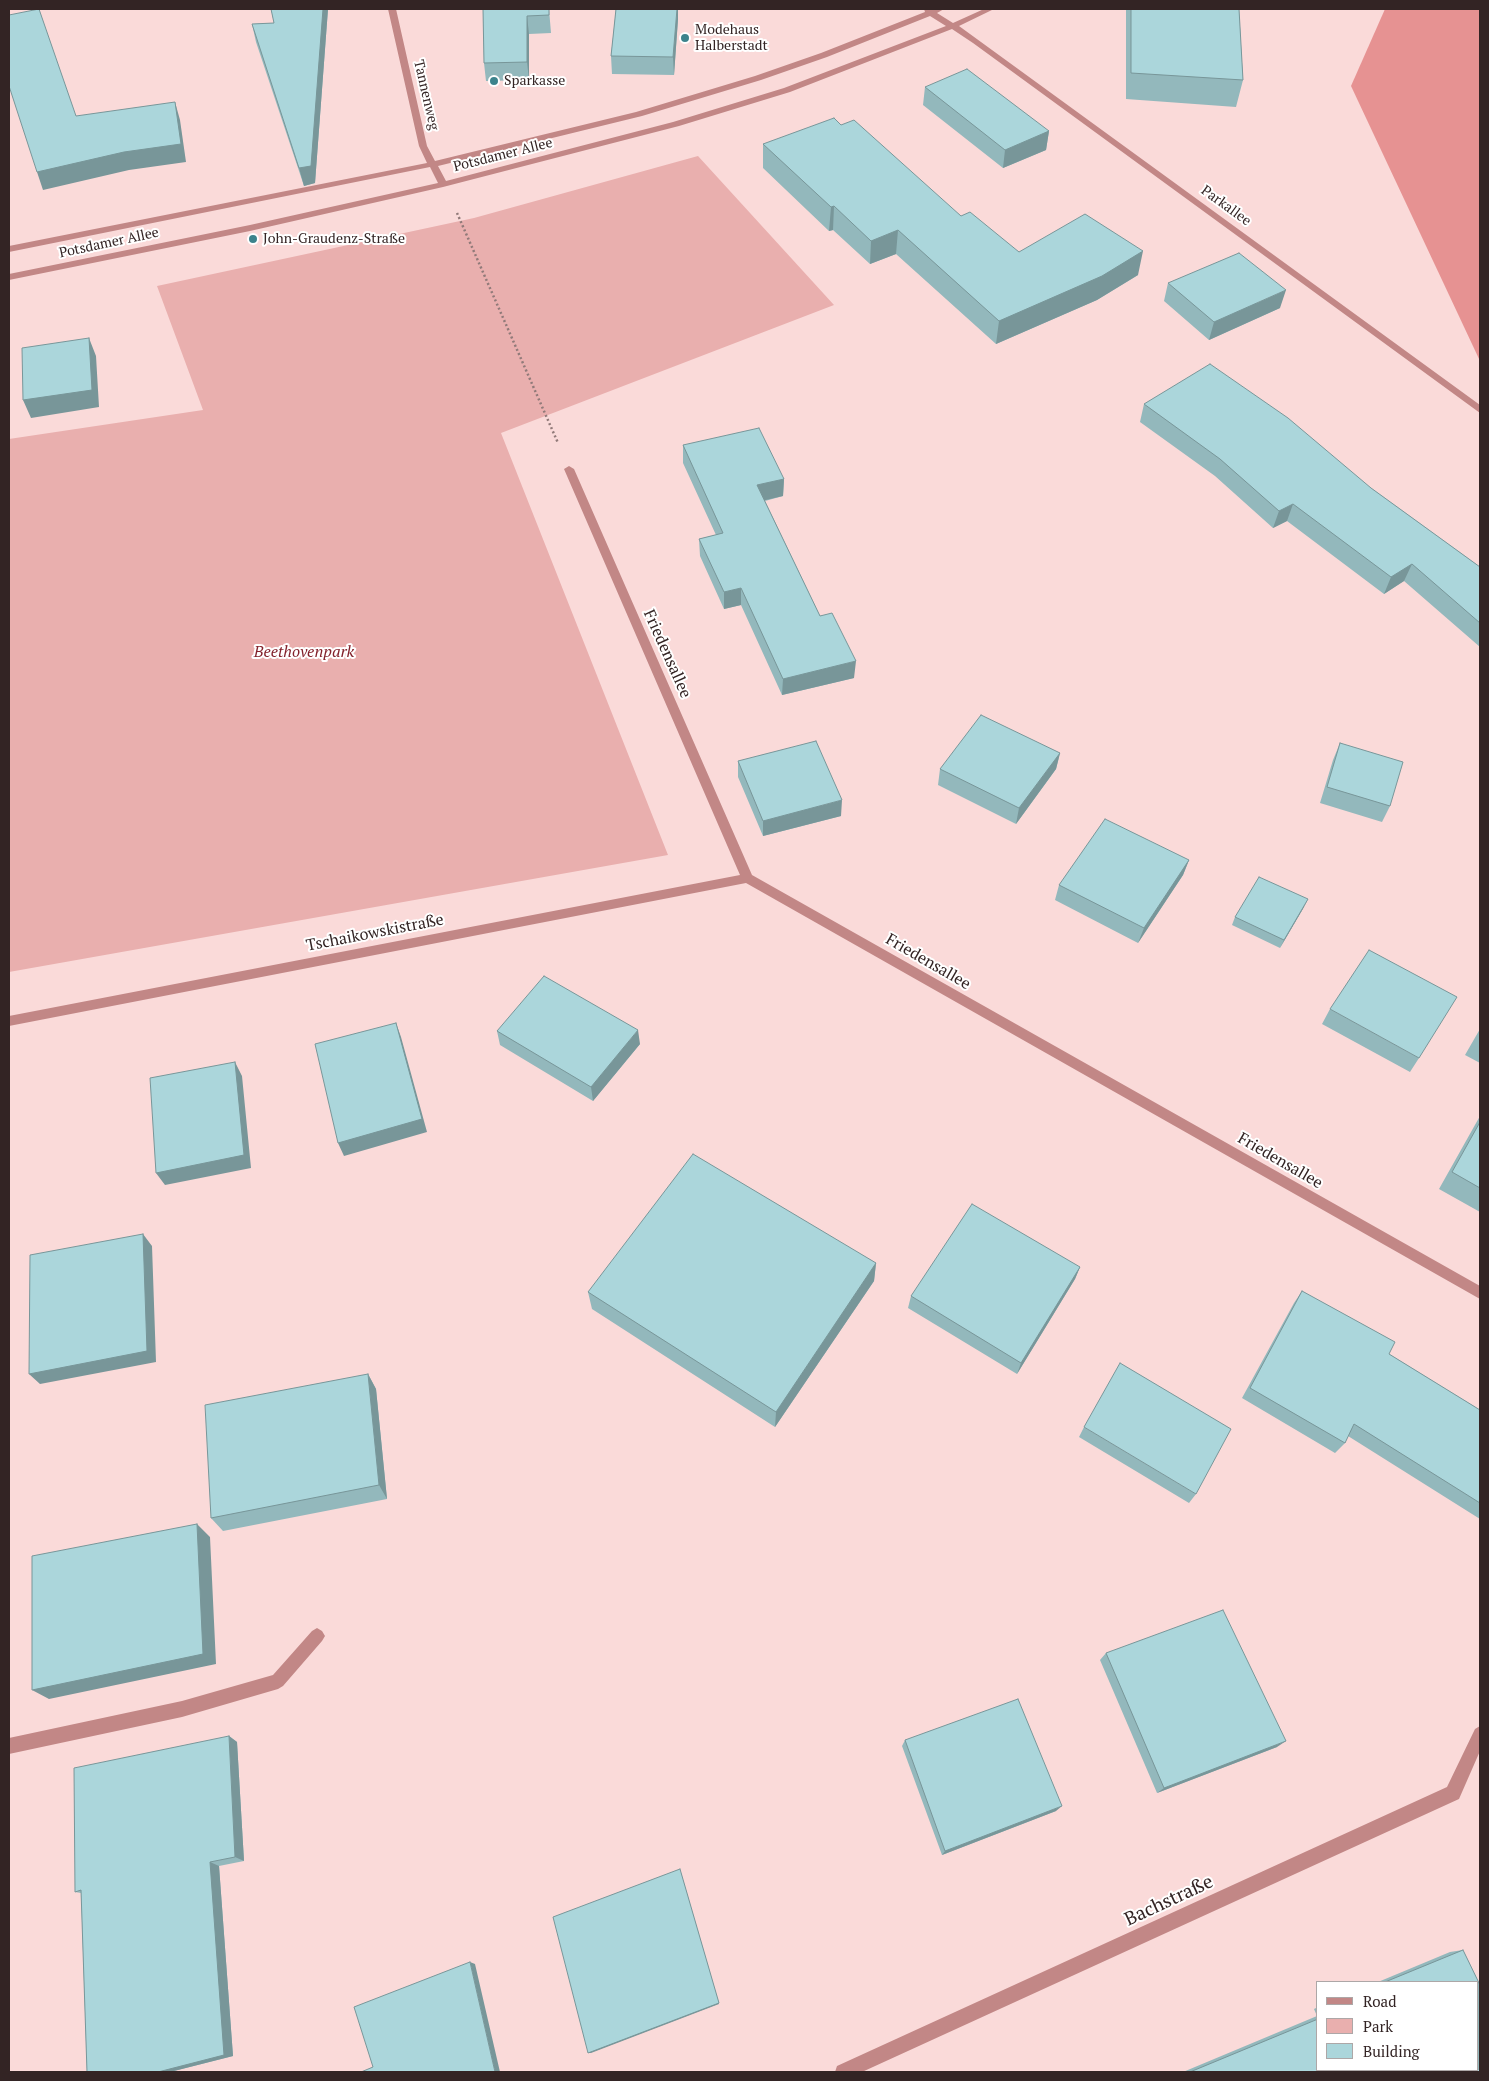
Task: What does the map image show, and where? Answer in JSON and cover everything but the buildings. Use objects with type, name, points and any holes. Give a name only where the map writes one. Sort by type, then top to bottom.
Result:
[{"type":"street","name":"Tannenweg","points":[[392,9],[423,146],[443,184]]},
{"type":"street","name":"Potsdamer Allee","points":[[9,277],[250,228],[443,184],[667,127],[770,95],[955,25],[990,9]]},
{"type":"street","name":"Potsdamer Allee","points":[[9,249],[434,164],[639,114],[749,81],[824,55],[932,10]]},
{"type":"street","name":"Parkallee","points":[[932,10],[1480,410]]},
{"type":"street","name":"Friedensallee","points":[[569,469],[747,878],[1480,1293]]},
{"type":"street","name":"Tschaikowskistraße","points":[[9,1021],[747,878]]},
{"type":"street","points":[[9,1746],[182,1709],[278,1681],[317,1636]]},
{"type":"street","name":"Bachstraße","points":[[843,2072],[1453,1793],[1480,1734]]},
{"type":"path","points":[[443,184],[569,469]]},
{"type":"green space","name":"Beethovenpark","points":[[698,156],[834,305],[501,433],[668,855],[9,972],[9,439],[203,410],[157,286],[474,218]]},
{"type":"shaded area","points":[[1385,9],[1480,9],[1480,361],[1351,86]]},
{"type":"place","name":"Modehaus Halberstadt","points":[[685,38]]},
{"type":"place","name":"Sparkasse","points":[[494,81]]},
{"type":"place","name":"John-Graudenz-Straße","points":[[253,239]]}]
